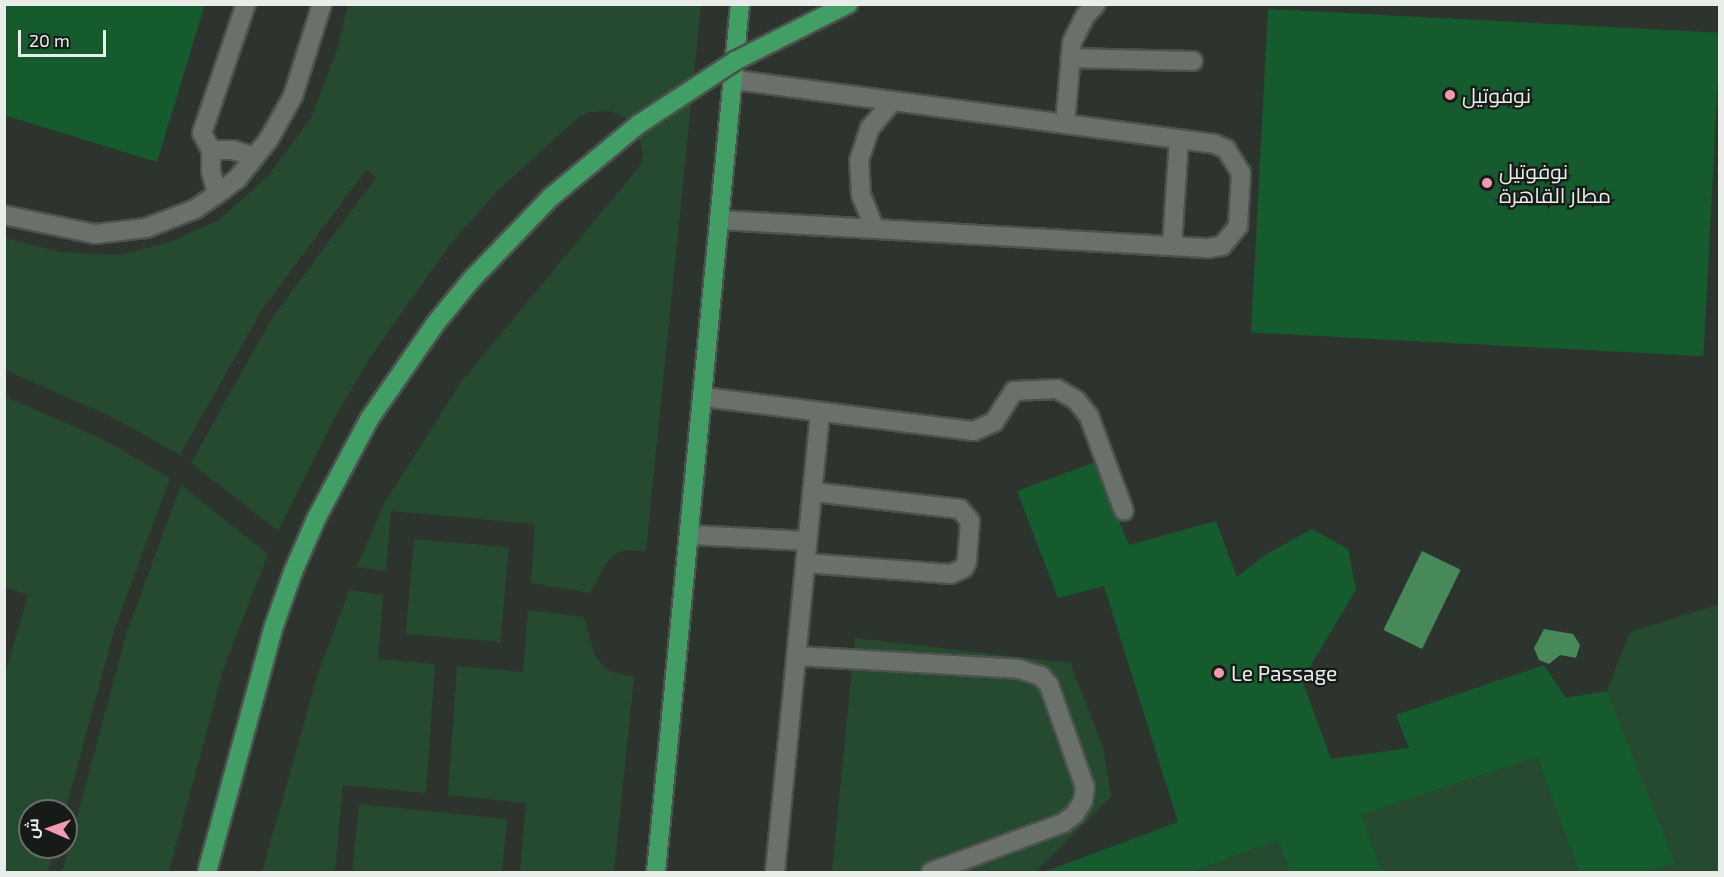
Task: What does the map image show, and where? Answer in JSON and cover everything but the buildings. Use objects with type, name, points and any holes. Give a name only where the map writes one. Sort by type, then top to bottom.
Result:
[{"type":"main road","points":[[656,873],[691,535],[740,4]]},
{"type":"main road","points":[[207,873],[274,626],[293,572],[365,428],[435,324],[479,271],[551,197],[639,124],[735,61],[848,4]]},
{"type":"lane","points":[[217,194],[211,172],[210,150],[203,140],[204,126],[246,4]]},
{"type":"lane","points":[[4,215],[96,234],[146,228],[195,209],[217,194],[255,157],[269,139],[292,96],[322,4]]},
{"type":"lane","points":[[1065,124],[1070,58],[1077,29],[1096,4]]},
{"type":"lane","points":[[1070,58],[1193,61]]},
{"type":"lane","points":[[720,220],[874,227],[1209,248],[1222,246],[1231,238],[1238,226],[1240,184],[1236,160],[1226,149],[1179,139],[733,80]]},
{"type":"lane","points":[[874,227],[861,195],[859,161],[870,128],[892,102]]},
{"type":"lane","points":[[1172,246],[1179,139]]},
{"type":"lane","points":[[210,150],[233,150],[255,157]]},
{"type":"lane","points":[[704,397],[981,430],[994,422],[1014,391],[1057,389],[1076,400],[1089,416],[1124,511]]},
{"type":"lane","points":[[775,873],[820,411]]},
{"type":"lane","points":[[805,563],[951,574],[964,568],[967,561],[970,521],[960,509],[812,492]]},
{"type":"lane","points":[[691,535],[807,542]]},
{"type":"lane","points":[[796,656],[1019,669],[1041,676],[1049,685],[1083,780],[1079,807],[1063,823],[931,873]]},
{"type":"shaded area","points":[[348,5],[701,5],[646,551],[626,550],[608,560],[590,593],[531,583],[535,524],[391,511],[386,571],[357,567],[384,504],[461,382],[640,166],[643,155],[638,133],[632,123],[612,111],[589,112],[579,117],[497,191],[449,246],[369,359],[334,419],[278,531],[191,463],[272,318],[376,178],[367,169],[261,311],[180,455],[112,417],[5,370],[4,238],[59,252],[121,255],[170,242],[219,220],[268,176],[311,118],[337,50]]},
{"type":"shaded area","points":[[4,396],[102,439],[170,478],[115,628],[68,799],[18,799],[18,859],[52,859],[48,872],[5,872],[5,674],[28,595],[5,587]]},
{"type":"shaded area","points":[[181,485],[268,554],[223,670],[169,872],[62,872],[66,859],[78,859],[78,813],[127,632]]},
{"type":"shaded area","points":[[414,539],[509,547],[500,642],[406,634]]},
{"type":"shaded area","points":[[1422,551],[1461,570],[1422,649],[1383,630]]},
{"type":"shaded area","points":[[349,590],[383,595],[378,659],[435,664],[426,793],[343,785],[335,872],[262,872],[318,674]]},
{"type":"shaded area","points":[[1719,604],[1719,872],[1645,872],[1674,862],[1607,691],[1630,632]]},
{"type":"shaded area","points":[[528,610],[584,617],[595,656],[602,665],[611,672],[634,677],[614,872],[520,872],[526,803],[448,795],[457,666],[523,672]]},
{"type":"shaded area","points":[[1544,629],[1573,634],[1580,645],[1576,658],[1560,655],[1549,664],[1539,660],[1534,648]]},
{"type":"shaded area","points":[[855,638],[1070,663],[1103,747],[1111,797],[1035,872],[832,872]]},
{"type":"shaded area","points":[[1537,757],[1579,872],[1382,872],[1361,815]]},
{"type":"shaded area","points":[[359,804],[507,819],[502,872],[352,872]]},
{"type":"shaded area","points":[[1278,840],[1290,872],[1191,872]]},
{"type":"place","name":"نوفوتيل","points":[[1450,95]]},
{"type":"place","name":"نوفوتيل مطار القاهرة","points":[[1487,183]]},
{"type":"place","name":"Le Passage","points":[[1219,673]]}]
